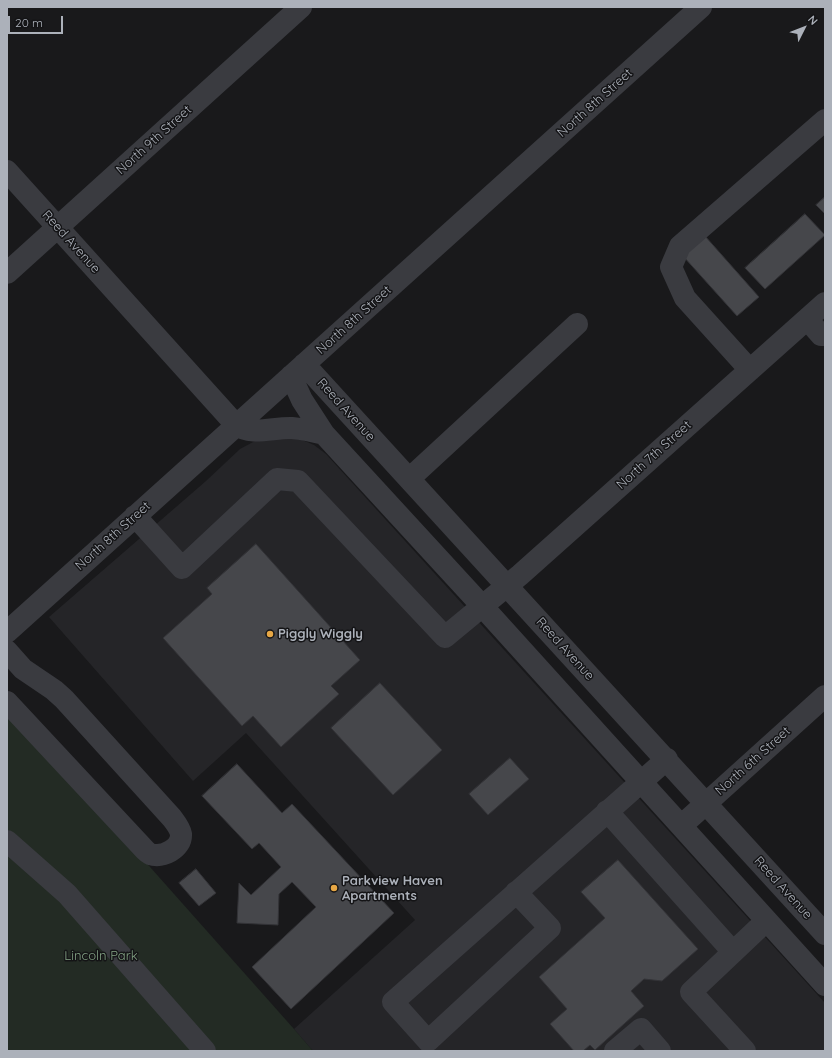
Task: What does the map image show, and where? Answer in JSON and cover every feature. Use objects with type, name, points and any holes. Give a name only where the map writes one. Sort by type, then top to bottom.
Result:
[{"type":"street","name":"North 9th Street","points":[[7,273],[301,7]]},
{"type":"street","name":"North 8th Street","points":[[7,632],[701,7]]},
{"type":"street","points":[[750,370],[685,298],[671,267],[680,246],[825,120]]},
{"type":"street","name":"Reed Avenue","points":[[7,171],[236,425]]},
{"type":"street","name":"North 7th Street","points":[[135,516],[182,568],[277,479],[298,481],[445,637],[508,586],[825,303]]},
{"type":"street","points":[[807,319],[821,335],[825,335]]},
{"type":"street","points":[[409,479],[577,324]]},
{"type":"street","name":"Reed Avenue","points":[[298,370],[302,400],[324,434],[483,607],[825,985]]},
{"type":"street","name":"Reed Avenue","points":[[298,370],[409,479],[825,934]]},
{"type":"street","points":[[236,425],[252,431],[291,428],[324,434]]},
{"type":"street","points":[[7,651],[23,669],[54,690],[64,699],[172,818],[177,824],[181,835],[175,848],[171,852],[162,854],[150,854],[145,850],[7,702]]},
{"type":"street","name":"North 6th Street","points":[[681,826],[825,696]]},
{"type":"street","points":[[516,892],[550,928],[428,1041],[392,1002],[516,892],[607,812],[666,759]]},
{"type":"street","points":[[607,812],[733,952]]},
{"type":"street","points":[[7,841],[67,894],[204,1051]]},
{"type":"street","points":[[745,1051],[691,992],[766,921]]},
{"type":"street","points":[[615,1051],[641,1029],[660,1051]]},
{"type":"shaded area","points":[[270,437],[300,439],[314,445],[326,454],[825,1003],[825,1051],[313,1051],[294,1029],[415,920],[246,733],[193,781],[49,617],[206,481],[240,449],[255,441]]},
{"type":"green space","name":"Lincoln Park","points":[[7,706],[294,1029],[313,1051],[7,1051]]},
{"type":"building","points":[[825,197],[825,214],[816,205]]},
{"type":"building","points":[[805,214],[825,235],[765,289],[745,268]]},
{"type":"building","points":[[705,236],[759,297],[737,316],[683,256]]},
{"type":"building","points":[[256,544],[360,660],[331,686],[339,694],[281,747],[253,716],[242,726],[163,638],[212,594],[207,588]]},
{"type":"building","points":[[380,683],[442,750],[393,795],[331,728]]},
{"type":"building","points":[[510,758],[529,779],[488,815],[469,794]]},
{"type":"building","name":"Parkview Haven Apartments","points":[[237,764],[282,813],[292,804],[394,913],[291,1009],[252,967],[316,907],[292,882],[279,894],[278,925],[237,923],[239,883],[251,895],[281,867],[259,843],[252,849],[202,796]]},
{"type":"building","points":[[618,860],[698,949],[662,981],[644,979],[631,991],[644,1006],[595,1050],[590,1045],[583,1051],[574,1051],[550,1024],[567,1009],[539,977],[605,918],[581,892]]},
{"type":"building","points":[[196,869],[216,893],[199,906],[179,883]]},
{"type":"place","name":"Piggly Wiggly","points":[[270,634]]},
{"type":"place","name":"Parkview Haven Apartments","points":[[334,888]]}]
